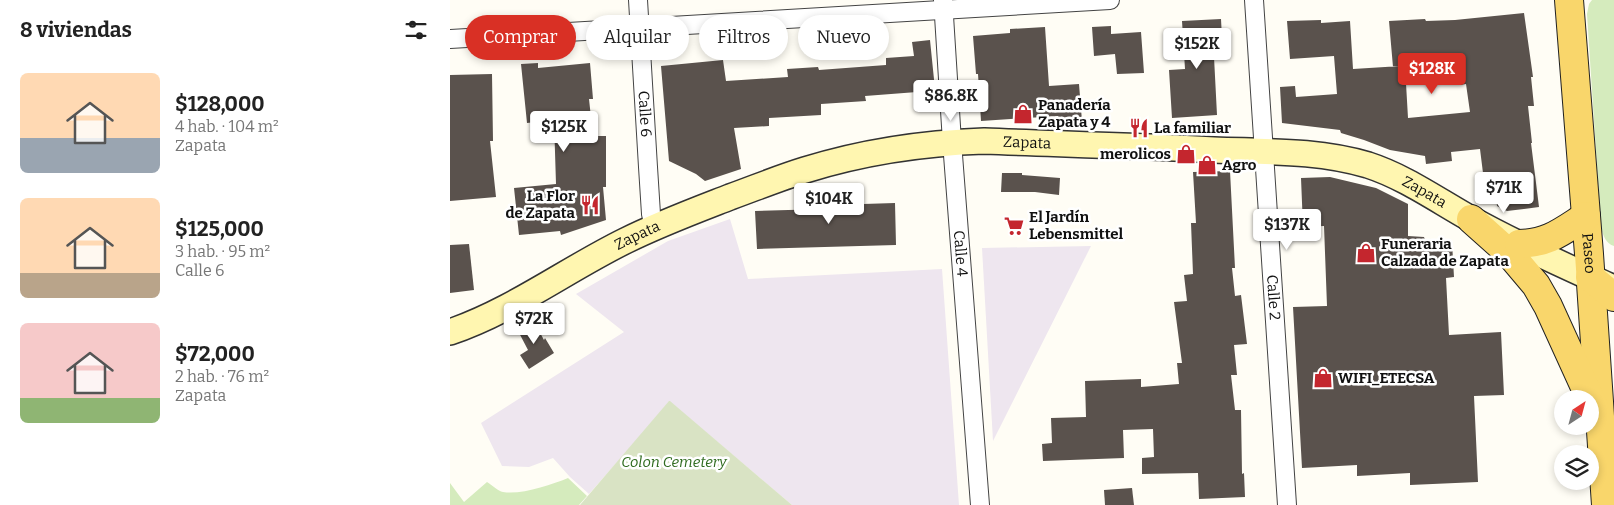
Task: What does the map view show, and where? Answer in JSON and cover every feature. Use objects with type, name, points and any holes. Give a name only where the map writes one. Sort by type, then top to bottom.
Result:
[{"type":"main road","name":"Paseo","points":[[1569,0],[1586,216],[1602,282],[1601,422],[1606,505]]},
{"type":"main road","points":[[1571,30],[1573,11],[1578,0]]},
{"type":"main road","name":"Zapata","points":[[450,332],[472,325],[496,313],[624,241],[654,227],[806,170],[854,157],[952,142],[984,141],[1315,154],[1369,166],[1400,178],[1471,220],[1602,282]]},
{"type":"main road","points":[[1519,244],[1533,244],[1550,239],[1586,216]]},
{"type":"main road","points":[[1471,220],[1509,253],[1536,285],[1548,306],[1601,422]]},
{"type":"main road","points":[[1602,282],[1614,297]]},
{"type":"street","name":"Calle 6","points":[[638,0],[639,15]]},
{"type":"street","points":[[689,23],[944,5],[1110,0]]},
{"type":"street","name":"Calle 2","points":[[1254,0],[1286,505]]},
{"type":"street","name":"Calle 4","points":[[944,5],[952,142],[980,505]]},
{"type":"street","points":[[450,39],[586,30]]},
{"type":"street","name":"Calle 6","points":[[641,60],[651,214],[654,227]]},
{"type":"shaded area","points":[[730,219],[748,279],[942,269],[959,505],[792,505],[670,402],[589,494],[553,458],[529,467],[502,466],[481,423],[624,332],[576,294],[668,241]]},
{"type":"shaded area","points":[[1091,246],[993,441],[982,248]]},
{"type":"green space","points":[[1592,0],[1614,0],[1614,246],[1607,241],[1601,228],[1587,14]]},
{"type":"green space","name":"Colon Cemetery","points":[[670,401],[792,505],[580,505]]},
{"type":"green space","points":[[568,478],[587,496],[579,505],[450,505],[450,483],[464,502],[487,482],[501,491],[510,493],[536,489]]},
{"type":"building","points":[[1524,13],[1533,77],[1531,77],[1534,106],[1528,106],[1539,207],[1507,211],[1497,206],[1495,179],[1484,181],[1480,149],[1451,152],[1452,161],[1426,164],[1425,156],[1390,150],[1341,133],[1340,130],[1282,123],[1280,87],[1295,86],[1296,97],[1337,94],[1334,56],[1290,59],[1287,21],[1321,20],[1321,23],[1350,21],[1353,69],[1393,67],[1389,21],[1455,20]],"holes":[[[1458,63],[1460,85],[1466,84],[1470,112],[1408,118],[1405,66]]]},
{"type":"building","points":[[1221,19],[1223,57],[1214,57],[1217,115],[1172,118],[1169,70],[1185,69],[1182,21]]},
{"type":"building","points":[[1111,26],[1111,34],[1141,32],[1144,73],[1117,74],[1115,54],[1094,56],[1092,27]]},
{"type":"building","points":[[1045,27],[1049,86],[1079,84],[1082,121],[1059,122],[1058,116],[981,121],[973,36],[1010,33],[1010,29]]},
{"type":"building","points":[[930,40],[936,99],[918,101],[917,92],[865,96],[866,101],[821,104],[821,115],[769,118],[769,126],[734,128],[741,169],[705,181],[696,174],[669,161],[661,66],[723,60],[726,81],[788,77],[787,69],[818,67],[819,70],[886,65],[886,60],[889,60],[889,58],[914,56],[912,42]]},
{"type":"building","points":[[538,63],[538,68],[590,63],[593,99],[589,99],[593,136],[606,136],[606,187],[603,187],[606,220],[561,235],[560,231],[519,235],[514,188],[556,184],[554,120],[527,123],[521,64]]},
{"type":"building","points":[[492,74],[493,141],[490,141],[496,197],[450,201],[450,75]]},
{"type":"building","points":[[1230,171],[1235,268],[1232,268],[1235,296],[1241,295],[1247,344],[1234,345],[1237,375],[1231,375],[1235,410],[1241,410],[1242,474],[1244,473],[1245,497],[1199,499],[1198,473],[1142,474],[1142,458],[1154,457],[1153,429],[1123,430],[1124,458],[1043,461],[1042,444],[1052,443],[1051,418],[1086,417],[1085,381],[1141,379],[1141,387],[1179,384],[1177,363],[1182,363],[1174,302],[1187,301],[1184,275],[1193,274],[1191,223],[1196,223],[1193,172]]},
{"type":"building","points":[[1002,173],[1022,173],[1022,175],[1060,178],[1059,195],[1035,192],[1001,192]]},
{"type":"building","points":[[1330,177],[1376,188],[1408,204],[1408,236],[1424,237],[1426,243],[1452,242],[1454,277],[1446,278],[1449,335],[1501,332],[1504,395],[1474,396],[1478,482],[1410,485],[1410,473],[1357,476],[1357,465],[1302,468],[1293,307],[1327,306],[1324,226],[1303,227],[1301,178]]},
{"type":"building","points":[[862,192],[863,204],[895,203],[896,245],[757,249],[755,211],[824,209],[823,194]]},
{"type":"building","points":[[469,244],[474,290],[450,293],[450,245]]},
{"type":"building","points":[[533,320],[554,353],[529,369],[520,355],[528,350],[517,329]]},
{"type":"building","points":[[1132,488],[1134,505],[1105,505],[1104,490]]},
{"type":"place","name":"Panadería Zapata y 4","points":[[1023,114]]},
{"type":"place","name":"La familiar","points":[[1139,128]]},
{"type":"place","name":"merolicos","points":[[1186,154]]},
{"type":"place","name":"Agro","points":[[1207,165]]},
{"type":"place","name":"La Flor de Zapata","points":[[590,205]]},
{"type":"place","name":"El Jardín Lebensmittel","points":[[1014,226]]},
{"type":"place","name":"Funeraria Calzada de Zapata","points":[[1366,253]]},
{"type":"place","name":"WIFI_ETECSA","points":[[1323,378]]}]
